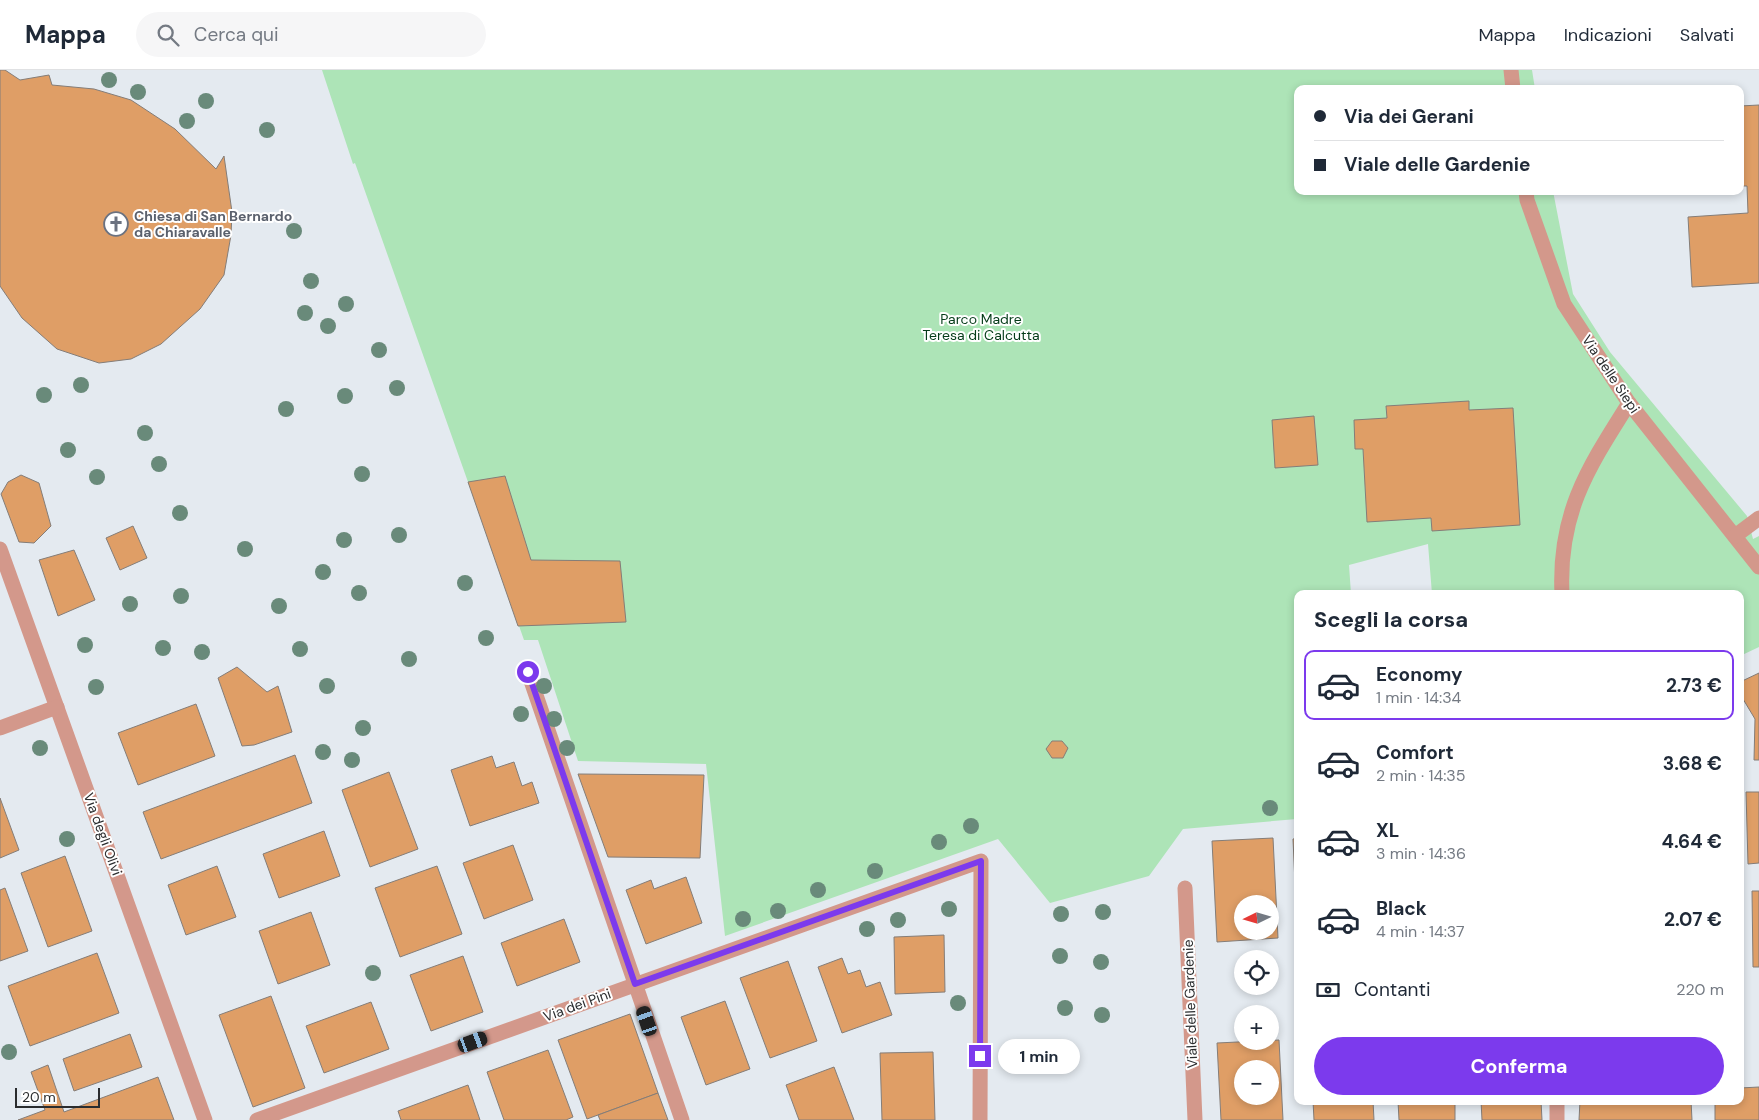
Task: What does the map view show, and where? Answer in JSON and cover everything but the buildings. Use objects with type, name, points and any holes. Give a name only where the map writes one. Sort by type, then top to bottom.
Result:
[{"type":"street","points":[[1511,70],[1513,85]]},
{"type":"street","name":"Via delle Siepi","points":[[1526,195],[1564,304],[1629,403],[1759,567]]},
{"type":"street","points":[[1562,590],[1562,546],[1572,506],[1604,442],[1629,403]]},
{"type":"street","points":[[1735,536],[1759,518]]},
{"type":"street","name":"Via degli Olivi","points":[[0,549],[205,1120]]},
{"type":"street","points":[[528,672],[682,1120]]},
{"type":"street","points":[[0,728],[58,708]]},
{"type":"street","name":"Via dei Pini","points":[[257,1120],[981,861],[980,1120]]},
{"type":"street","name":"Viale delle Gardenie","points":[[1185,888],[1195,1120]]},
{"type":"street","points":[[1556,1105],[1557,1120]]},
{"type":"green space","name":"Parco Madre Teresa di Calcutta","points":[[322,70],[1532,70],[1534,85],[1294,85],[1294,195],[1554,195],[1573,294],[1610,352],[1747,516],[1753,539],[1759,536],[1759,647],[1744,654],[1744,590],[1432,590],[1428,544],[1349,565],[1351,590],[1294,590],[1294,819],[1183,829],[1149,876],[1050,903],[998,839],[725,936],[706,764],[578,761],[538,640],[524,640],[355,163],[353,164]]},
{"type":"place","name":"Chiesa di San Bernardo da Chiaravalle","points":[[116,224]]},
{"type":"route","points":[[528,672],[635,984],[981,861],[980,1056]]}]
